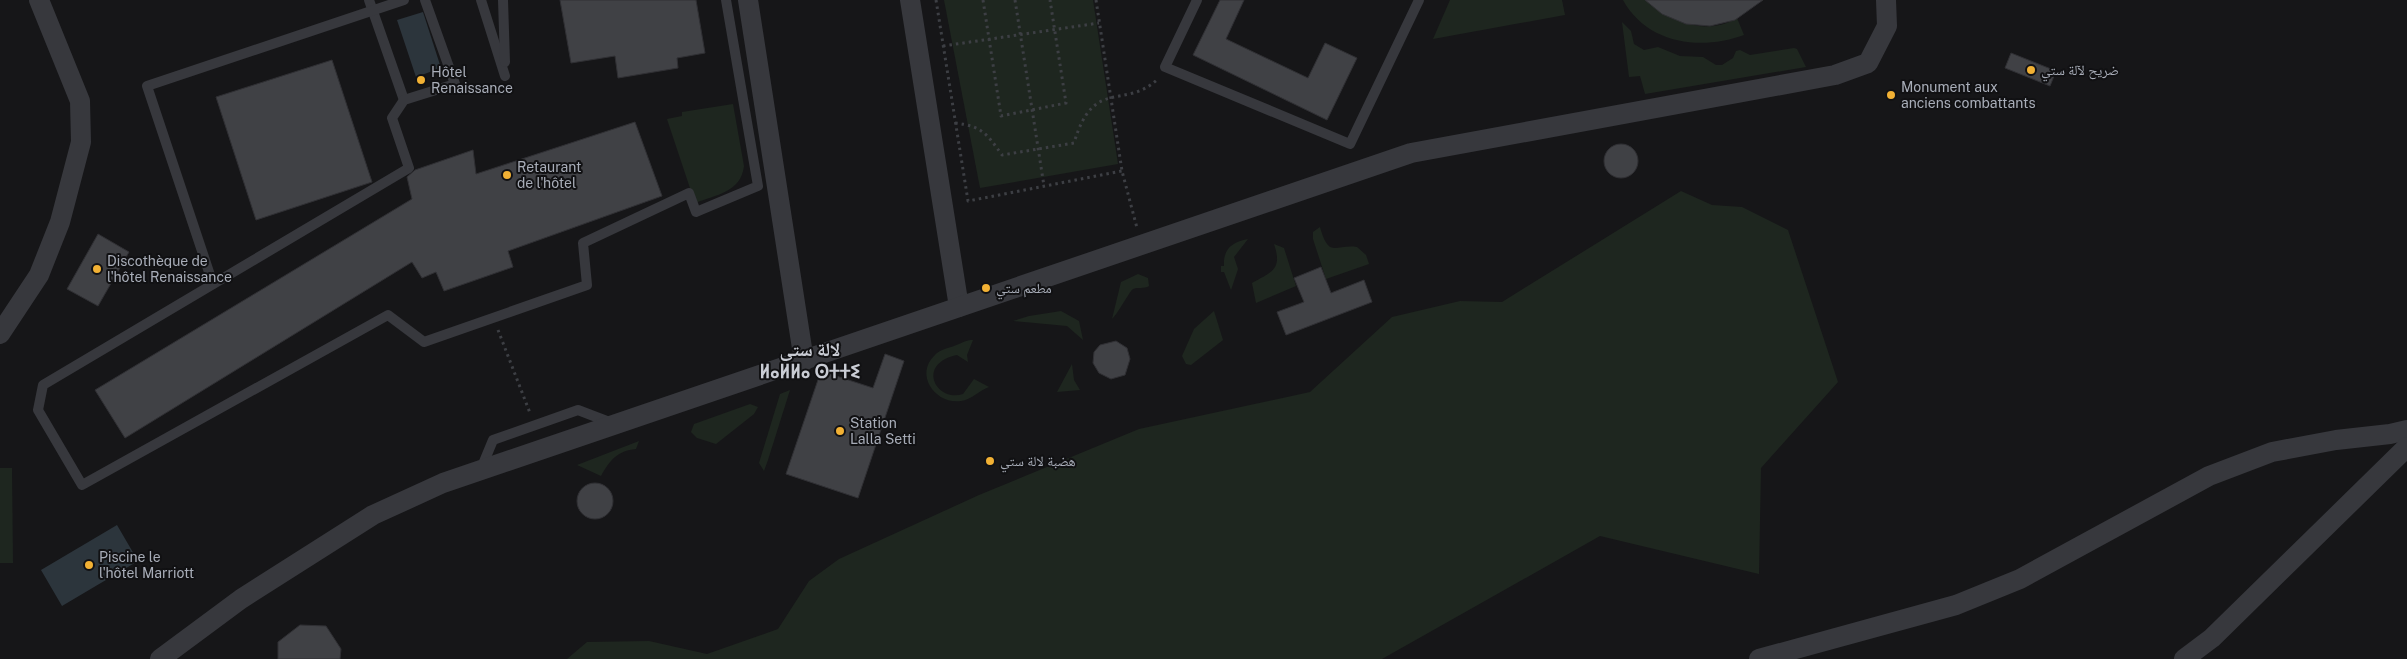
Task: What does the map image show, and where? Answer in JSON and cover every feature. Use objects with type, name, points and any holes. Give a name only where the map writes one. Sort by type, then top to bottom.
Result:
[{"type":"street","points":[[0,334],[39,275],[60,222],[81,142],[80,102],[40,0]]},
{"type":"street","points":[[748,0],[804,361]]},
{"type":"street","points":[[910,0],[959,307]]},
{"type":"street","points":[[160,659],[240,600],[373,515],[443,483],[1411,153],[1835,75],[1868,63],[1887,26],[1886,0]]},
{"type":"street","points":[[1759,659],[1956,605],[2011,583],[2208,476],[2272,452],[2336,440],[2390,434],[2407,430]]},
{"type":"street","points":[[2184,659],[2219,631],[2407,447]]},
{"type":"lane","points":[[213,284],[148,86],[371,5],[404,0]]},
{"type":"lane","points":[[425,0],[455,84],[404,100],[392,118],[409,168],[43,385],[38,410],[82,485],[388,314],[424,342],[587,285],[583,243],[689,193],[696,212],[758,186],[726,0]]},
{"type":"lane","points":[[481,0],[505,76],[503,0]]},
{"type":"lane","points":[[1197,0],[1165,66],[1350,144],[1419,0]]},
{"type":"lane","points":[[371,5],[404,100]]},
{"type":"lane","points":[[480,471],[493,440],[578,410],[617,425]]},
{"type":"path","points":[[936,0],[968,201],[1122,171]]},
{"type":"path","points":[[983,0],[1001,116],[1066,104],[1050,0]]},
{"type":"path","points":[[1015,0],[1044,186]]},
{"type":"path","points":[[1096,0],[1122,171],[1142,244]]},
{"type":"path","points":[[943,46],[1099,23]]},
{"type":"path","points":[[955,123],[977,127],[989,137],[1002,155],[1074,142],[1078,129],[1094,104],[1111,97],[1146,88],[1157,80],[1165,66]]},
{"type":"path","points":[[493,318],[535,425]]},
{"type":"shaded area","points":[[944,0],[1093,0],[1118,164],[980,188]]},
{"type":"shaded area","points":[[1450,0],[1562,0],[1565,15],[1433,39]]},
{"type":"shaded area","points":[[1623,0],[1646,0],[1677,20],[1701,26],[1725,24],[1737,18],[1744,35],[1710,42],[1693,43],[1676,40],[1660,35],[1646,26],[1633,15]]},
{"type":"shaded area","points":[[423,12],[441,68],[416,77],[397,20]]},
{"type":"shaded area","points":[[1622,22],[1631,31],[1634,44],[1644,50],[1658,47],[1680,56],[1703,57],[1716,65],[1722,65],[1733,58],[1736,51],[1740,50],[1750,55],[1794,48],[1797,49],[1806,67],[1645,94],[1640,76],[1629,77]]},
{"type":"shaded area","points":[[733,104],[744,166],[742,175],[733,187],[719,195],[695,203],[667,119],[682,116],[682,112]]},
{"type":"shaded area","points":[[1681,191],[1712,205],[1742,207],[1788,230],[1838,382],[1761,468],[1759,574],[1600,536],[1382,659],[567,659],[587,642],[649,641],[707,654],[778,629],[809,581],[839,559],[979,495],[1139,429],[1310,392],[1392,317],[1460,301],[1502,302]]},
{"type":"shaded area","points":[[1320,227],[1326,243],[1330,247],[1357,247],[1366,255],[1369,264],[1326,279],[1313,239],[1313,232]]},
{"type":"shaded area","points":[[1248,239],[1234,257],[1238,269],[1231,290],[1224,272],[1221,272],[1221,266],[1224,266],[1225,255],[1233,244]]},
{"type":"shaded area","points":[[1274,244],[1284,248],[1296,286],[1256,303],[1252,283],[1274,269],[1277,260]]},
{"type":"shaded area","points":[[1138,274],[1148,278],[1149,286],[1133,289],[1112,319],[1121,282]]},
{"type":"shaded area","points":[[1061,311],[1079,321],[1083,340],[1067,326],[1013,321],[1029,316]]},
{"type":"shaded area","points":[[1214,311],[1223,340],[1191,365],[1186,364],[1182,356],[1194,329]]},
{"type":"shaded area","points":[[973,340],[967,355],[968,362],[957,355],[944,360],[937,366],[934,381],[945,393],[954,395],[963,394],[974,379],[989,387],[961,401],[952,401],[937,394],[927,380],[928,364],[940,351]]},
{"type":"shaded area","points":[[1072,364],[1074,380],[1080,390],[1057,392]]},
{"type":"shaded area","points":[[790,390],[764,471],[759,463],[780,394]]},
{"type":"shaded area","points":[[750,404],[758,407],[754,414],[716,444],[697,438],[691,432],[694,424]]},
{"type":"shaded area","points":[[639,441],[636,449],[629,450],[615,457],[601,476],[577,465]]},
{"type":"shaded area","points":[[0,468],[12,468],[13,563],[0,563]]},
{"type":"shaded area","name":"Piscine le l'hôtel Marriott","points":[[117,525],[138,561],[62,606],[41,570]]},
{"type":"building","points":[[560,0],[696,0],[705,53],[677,58],[678,68],[618,78],[615,56],[571,63]]},
{"type":"building","points":[[1220,0],[1244,0],[1226,39],[1308,78],[1325,43],[1357,58],[1327,120],[1193,55]]},
{"type":"building","points":[[1645,0],[1763,0],[1735,20],[1710,26],[1686,24],[1662,14]]},
{"type":"building","name":"ضريح لآلة ستي","points":[[2011,53],[2056,71],[2050,86],[2005,68]]},
{"type":"building","points":[[332,60],[372,182],[256,220],[216,97]]},
{"type":"building","points":[[635,122],[662,196],[508,251],[513,267],[444,291],[436,272],[422,278],[412,262],[125,438],[95,390],[412,199],[407,177],[415,170],[473,150],[476,174]]},
{"type":"building","points":[[1621,144],[1628,145],[1633,149],[1637,154],[1637,168],[1633,173],[1628,177],[1621,178],[1614,177],[1609,173],[1605,168],[1604,161],[1605,154],[1609,149],[1614,145]]},
{"type":"building","points":[[98,234],[129,252],[98,306],[67,289]]},
{"type":"building","points":[[1321,267],[1331,293],[1364,280],[1372,302],[1286,335],[1277,312],[1304,302],[1294,278]]},
{"type":"building","points":[[1116,341],[1127,348],[1130,359],[1125,375],[1111,379],[1099,373],[1093,363],[1094,352],[1100,345]]},
{"type":"building","name":"Station Lalla Setti","points":[[885,354],[904,361],[858,498],[786,474],[821,371],[873,388]]},
{"type":"building","points":[[595,483],[608,488],[613,501],[608,514],[595,519],[582,514],[577,501],[582,488]]},
{"type":"building","points":[[300,625],[326,626],[341,649],[340,659],[278,659],[278,642]]},
{"type":"place","name":"ضريح لآلة ستي","points":[[2031,70]]},
{"type":"place","name":"Hôtel Renaissance","points":[[421,80]]},
{"type":"place","name":"Monument aux anciens combattants","points":[[1891,95]]},
{"type":"place","name":"Retaurant de l'hôtel","points":[[507,175]]},
{"type":"place","name":"Discothèque de l'hôtel Renaissance","points":[[97,269]]},
{"type":"place","name":"مطعم ستي","points":[[986,288]]},
{"type":"place","name":"Station Lalla Setti","points":[[840,431]]},
{"type":"place","name":"هضبة لالة ستي","points":[[990,461]]},
{"type":"place","name":"Piscine le l'hôtel Marriott","points":[[89,565]]},
{"type":"district","name":"لالة ستي ⵍⴰⵍⵍⴰ ⵙⵜⵜⵉ","points":[[810,360]]}]
